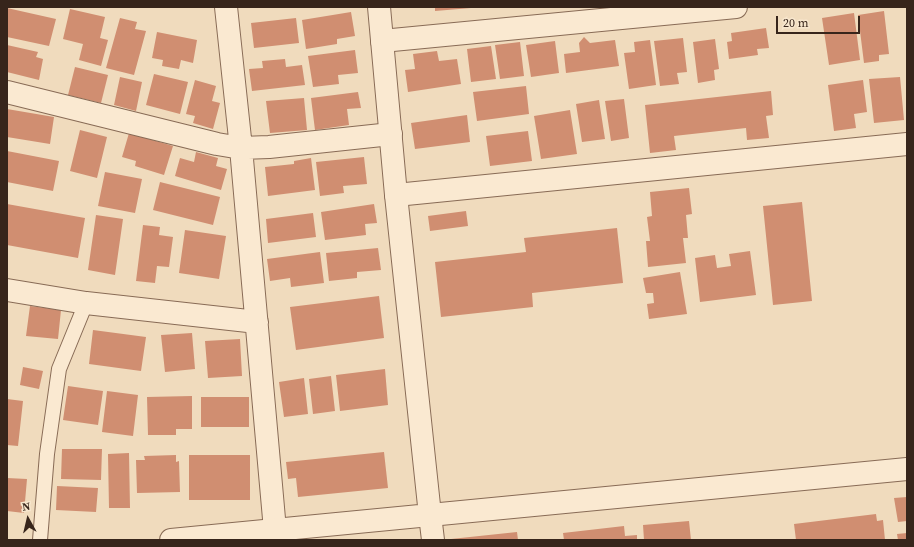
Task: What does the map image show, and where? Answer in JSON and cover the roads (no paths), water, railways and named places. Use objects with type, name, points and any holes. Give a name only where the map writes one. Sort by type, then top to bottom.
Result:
[{"type":"street","points":[[226,7],[241,148],[275,530]]},
{"type":"street","points":[[379,7],[396,194],[433,540]]},
{"type":"street","points":[[382,41],[736,7]]},
{"type":"street","points":[[7,92],[217,144],[241,148],[269,147],[391,134]]},
{"type":"street","points":[[396,194],[907,144]]},
{"type":"street","points":[[7,290],[86,303],[257,322]]},
{"type":"street","points":[[171,540],[907,469]]},
{"type":"lane","points":[[40,540],[47,454],[59,369],[86,303]]}]
